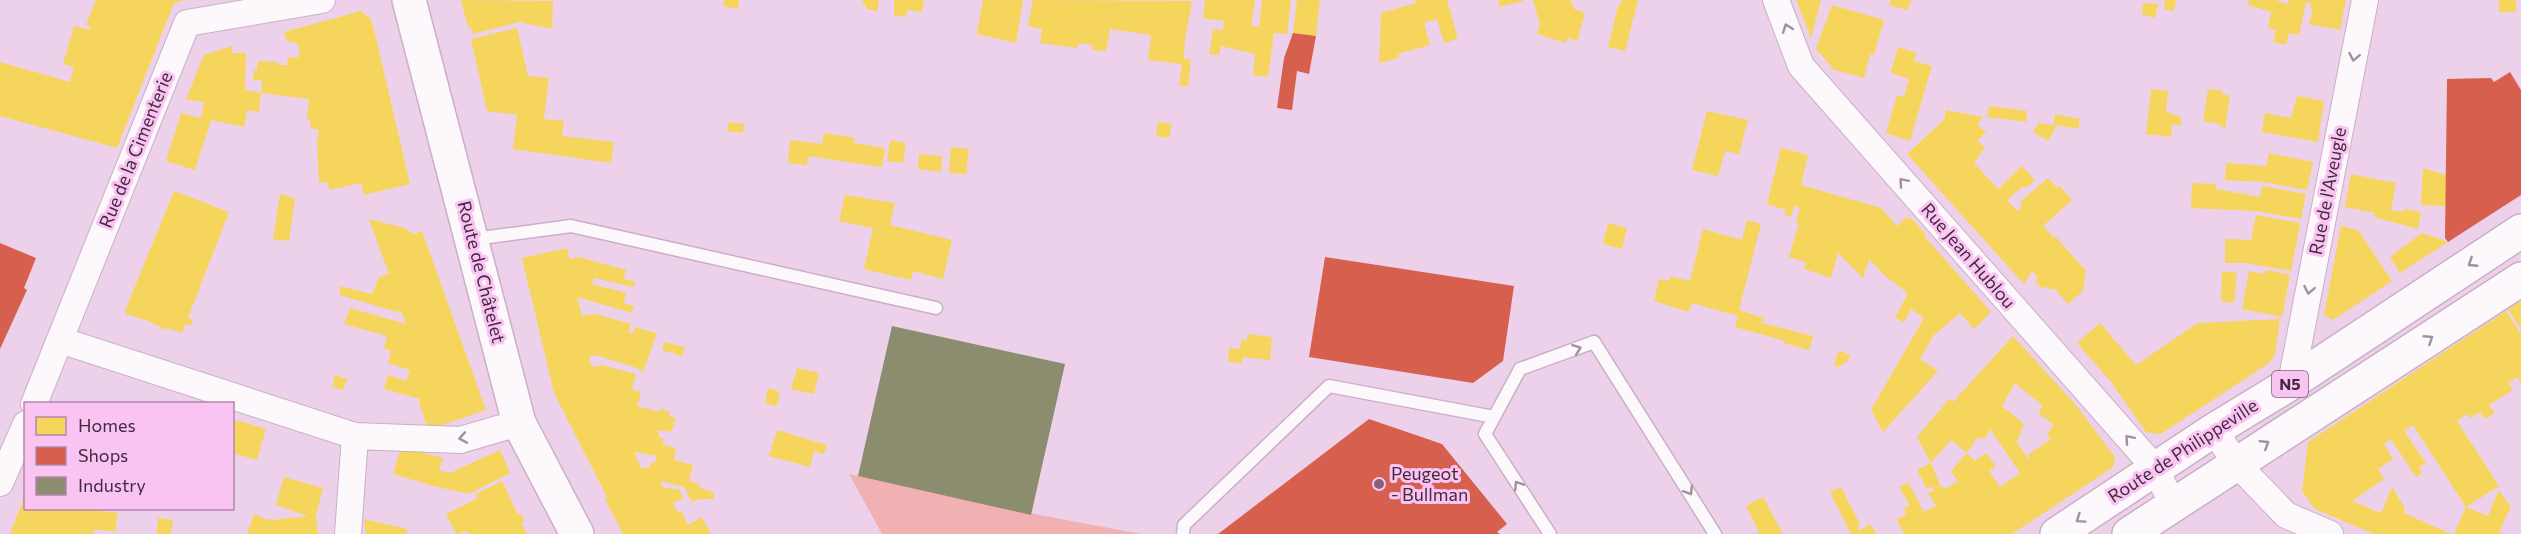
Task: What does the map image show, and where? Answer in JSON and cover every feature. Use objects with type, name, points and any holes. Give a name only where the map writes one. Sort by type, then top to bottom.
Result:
[{"type":"main road","name":"Route de Châtelet","points":[[409,0],[519,423],[577,534]]},
{"type":"main road","name":"Route de Philippeville","points":[[2057,534],[2521,231]]},
{"type":"main road","name":"N5","points":[[2129,534],[2521,279]]},
{"type":"street","name":"Rue de la Cimenterie","points":[[35,402],[187,23],[322,0]]},
{"type":"street","name":"Rue Jean Hublou","points":[[1776,0],[1801,66],[2155,468],[2172,505]]},
{"type":"street","name":"Rue de l'Aveugle","points":[[2291,383],[2365,0]]},
{"type":"street","points":[[60,340],[355,436],[460,440],[519,423]]},
{"type":"street","points":[[0,483],[24,429]]},
{"type":"street","points":[[2214,430],[2283,524],[2330,534]]},
{"type":"street","points":[[348,534],[355,436]]},
{"type":"lane","points":[[472,239],[571,226],[936,308]]},
{"type":"lane","points":[[1550,534],[1485,434],[1520,369],[1594,342],[1715,534]]},
{"type":"lane","points":[[1183,534],[1184,525],[1329,386],[1494,417]]},
{"type":"shaded area","points":[[849,474],[1029,513],[1141,534],[882,534]]},
{"type":"building: Homes","points":[[96,0],[185,0],[174,3],[117,148],[0,116],[0,62],[70,82],[74,67],[63,64],[74,26],[89,30],[91,26],[86,25]]},
{"type":"building: Homes","points":[[461,0],[553,1],[552,29],[523,23],[523,21],[473,34],[470,26],[468,27]]},
{"type":"building: Homes","points":[[724,0],[739,0],[738,9],[723,6]]},
{"type":"building: Homes","points":[[862,0],[879,0],[877,11],[867,9]]},
{"type":"building: Homes","points":[[894,0],[924,0],[922,12],[907,10],[906,17],[894,15]]},
{"type":"building: Homes","points":[[983,0],[1023,0],[1016,43],[977,34]]},
{"type":"building: Homes","points":[[1033,0],[1192,1],[1184,59],[1191,59],[1188,86],[1179,85],[1182,64],[1148,60],[1151,35],[1110,29],[1106,51],[1092,50],[1093,45],[1078,43],[1077,48],[1040,43],[1042,29],[1028,26]]},
{"type":"building: Homes","points":[[1205,0],[1255,0],[1251,25],[1259,27],[1262,0],[1291,0],[1287,34],[1274,33],[1268,77],[1253,75],[1255,54],[1221,46],[1219,55],[1209,54],[1213,29],[1223,30],[1224,21],[1203,18]]},
{"type":"building: Homes","points":[[1297,0],[1320,0],[1316,36],[1293,33]]},
{"type":"building: Homes","points":[[1415,0],[1447,0],[1458,39],[1444,43],[1437,19],[1424,23],[1430,45],[1398,54],[1399,58],[1379,63],[1381,13],[1416,3]]},
{"type":"building: Homes","points":[[1498,0],[1523,0],[1523,1],[1500,7]]},
{"type":"building: Homes","points":[[1533,0],[1571,0],[1574,9],[1585,13],[1577,41],[1567,38],[1566,43],[1537,34],[1540,25]]},
{"type":"building: Homes","points":[[1623,0],[1638,0],[1625,51],[1608,47],[1618,6]]},
{"type":"building: Homes","points":[[1796,0],[1821,0],[1811,38],[1797,2]]},
{"type":"building: Homes","points":[[1891,0],[1911,0],[1908,10],[1889,5]]},
{"type":"building: Homes","points":[[2165,0],[2176,0],[2174,11],[2164,9]]},
{"type":"building: Homes","points":[[2249,0],[2275,0],[2288,4],[2289,0],[2346,0],[2340,30],[2309,24],[2313,9],[2310,8],[2311,3],[2306,2],[2299,35],[2289,33],[2286,45],[2273,42],[2276,30],[2268,28],[2271,12],[2248,5]]},
{"type":"building: Homes","points":[[2499,0],[2516,0],[2516,12],[2499,12]]},
{"type":"building: Homes","points":[[2143,3],[2158,4],[2155,18],[2142,14]]},
{"type":"building: Homes","points":[[1832,5],[1884,20],[1874,55],[1870,54],[1864,78],[1831,69],[1832,67],[1816,49]]},
{"type":"building: Homes","points":[[361,11],[371,19],[410,184],[364,195],[361,183],[329,190],[328,183],[319,182],[317,141],[319,130],[310,128],[311,120],[307,119],[309,99],[261,93],[262,80],[253,80],[258,61],[287,65],[288,57],[298,58],[300,48],[296,43],[287,41],[284,32]]},
{"type":"building: Homes","points":[[517,28],[528,76],[549,78],[544,119],[564,121],[562,136],[614,142],[611,163],[513,149],[517,115],[487,111],[471,39]]},
{"type":"building: Homes","points":[[232,46],[232,53],[246,53],[245,90],[261,93],[259,112],[247,110],[244,127],[211,120],[195,170],[166,161],[181,113],[201,118],[204,102],[186,99],[204,55]]},
{"type":"building: Homes","points":[[1898,47],[1917,53],[1914,61],[1932,66],[1910,141],[1886,133],[1897,95],[1904,97],[1909,79],[1891,73]]},
{"type":"building: Homes","points":[[2151,89],[2168,91],[2166,112],[2181,117],[2181,126],[2172,124],[2171,137],[2146,134]]},
{"type":"building: Homes","points":[[2208,89],[2223,91],[2222,94],[2230,96],[2225,129],[2219,124],[2203,121]]},
{"type":"building: Homes","points":[[2297,96],[2324,101],[2318,142],[2262,132],[2265,113],[2291,118]]},
{"type":"building: Homes","points":[[1989,106],[2027,111],[2026,122],[1987,117]]},
{"type":"building: Homes","points":[[1946,110],[1983,117],[1977,125],[1986,132],[1977,141],[1985,147],[1974,163],[1998,189],[2022,166],[2035,180],[2028,187],[2022,187],[2007,200],[2017,211],[2021,208],[2021,201],[2048,178],[2057,188],[2060,186],[2072,200],[2043,226],[2086,271],[2083,291],[2068,304],[2054,288],[2050,290],[2047,287],[2042,288],[2035,282],[2038,277],[2032,271],[2024,284],[1907,154],[1944,120]]},
{"type":"building: Homes","points":[[1707,111],[1748,120],[1739,154],[1725,151],[1718,176],[1692,170]]},
{"type":"building: Homes","points":[[2055,114],[2080,119],[2078,129],[2057,125],[2048,141],[2033,132],[2039,123],[2054,125]]},
{"type":"building: Homes","points":[[728,122],[744,124],[743,133],[727,131]]},
{"type":"building: Homes","points":[[1158,122],[1172,124],[1169,138],[1156,136]]},
{"type":"building: Homes","points":[[824,133],[855,138],[854,143],[885,148],[882,167],[808,156],[807,165],[788,163],[790,140],[822,144]]},
{"type":"building: Homes","points":[[890,140],[906,143],[903,163],[887,161]]},
{"type":"building: Homes","points":[[951,147],[969,149],[966,174],[949,173]]},
{"type":"building: Homes","points":[[1781,148],[1808,155],[1801,185],[1881,208],[1897,226],[1907,217],[1911,218],[1991,312],[1974,329],[1960,313],[1933,336],[1920,359],[1938,371],[1883,432],[1871,410],[1924,318],[1911,309],[1904,322],[1895,318],[1908,293],[1885,276],[1869,259],[1863,278],[1838,253],[1831,278],[1804,269],[1806,262],[1789,257],[1799,223],[1796,222],[1800,208],[1794,206],[1791,217],[1785,215],[1786,210],[1767,204]]},
{"type":"building: Homes","points":[[2269,153],[2313,162],[2307,190],[2264,182],[2225,180],[2226,163],[2267,166]]},
{"type":"building: Homes","points":[[919,154],[942,156],[941,172],[918,169]]},
{"type":"building: Homes","points":[[2423,168],[2446,175],[2446,206],[2421,205]]},
{"type":"building: Homes","points":[[2351,174],[2396,183],[2391,210],[2400,212],[2406,209],[2421,212],[2418,229],[2374,217],[2375,213],[2345,207]]},
{"type":"building: Homes","points":[[2192,183],[2216,184],[2216,189],[2260,197],[2262,186],[2306,194],[2301,219],[2257,211],[2191,208]]},
{"type":"building: Homes","points":[[174,191],[229,212],[188,318],[193,320],[190,326],[185,324],[182,333],[167,328],[166,330],[146,320],[126,314],[125,311]]},
{"type":"building: Homes","points":[[280,194],[295,198],[289,241],[273,239]]},
{"type":"building: Homes","points":[[845,195],[895,203],[890,225],[952,240],[943,279],[913,271],[911,280],[864,269],[873,228],[839,221]]},
{"type":"building: Homes","points":[[2256,215],[2300,223],[2291,271],[2246,263],[2225,263],[2225,239],[2251,240]]},
{"type":"building: Homes","points":[[369,219],[405,228],[413,234],[422,231],[486,410],[436,427],[426,424],[420,399],[384,389],[388,375],[406,381],[410,370],[388,363],[391,351],[384,348],[387,336],[344,324],[350,308],[406,324],[401,311],[397,312],[340,295],[339,286],[372,294],[379,277],[389,274]]},
{"type":"building: Homes","points":[[1747,220],[1761,224],[1739,310],[1764,318],[1762,323],[1813,336],[1809,350],[1735,327],[1738,316],[1692,303],[1689,312],[1654,301],[1659,279],[1669,281],[1670,276],[1690,281],[1703,229],[1742,240]]},
{"type":"building: Homes","points":[[1608,223],[1627,228],[1622,249],[1603,244]]},
{"type":"building: Homes","points":[[2341,226],[2358,230],[2392,281],[2333,320],[2324,315]]},
{"type":"building: Homes","points":[[2422,233],[2448,242],[2400,273],[2390,257]]},
{"type":"building: Homes","points":[[567,248],[570,259],[579,257],[626,270],[624,279],[635,282],[633,287],[594,278],[592,284],[626,293],[624,303],[634,306],[632,313],[577,297],[582,316],[595,314],[631,324],[628,332],[633,334],[634,327],[657,333],[643,372],[595,355],[589,357],[592,367],[601,365],[636,374],[632,389],[641,392],[637,406],[659,412],[660,408],[670,412],[669,416],[676,418],[671,432],[658,430],[659,437],[664,439],[662,444],[676,448],[674,460],[693,465],[689,481],[700,484],[699,488],[714,493],[714,499],[700,499],[692,502],[684,487],[660,481],[664,488],[679,489],[683,498],[673,503],[678,513],[681,511],[688,525],[702,517],[711,534],[623,534],[605,499],[607,497],[554,393],[522,258]],"holes":[[[634,452],[657,456],[655,463],[651,462],[649,468],[641,468]]]},
{"type":"building: Homes","points":[[2266,270],[2290,275],[2282,317],[2242,309],[2249,271],[2265,274]]},
{"type":"building: Homes","points":[[2222,271],[2237,273],[2234,303],[2221,301]]},
{"type":"building: Homes","points":[[2521,301],[2521,329],[2508,309]]},
{"type":"building: Homes","points":[[2506,311],[2521,334],[2521,384],[2517,377],[2508,383],[2513,390],[2489,405],[2495,413],[2485,419],[2480,412],[2470,418],[2467,414],[2457,421],[2499,486],[2466,507],[2413,425],[2404,431],[2426,463],[2419,467],[2422,473],[2416,477],[2391,439],[2384,444],[2393,459],[2378,469],[2384,479],[2352,501],[2381,513],[2392,487],[2405,508],[2404,513],[2451,534],[2374,534],[2315,509],[2302,491],[2308,442]]},
{"type":"building: Homes","points":[[2280,319],[2275,354],[2269,363],[2161,434],[2146,432],[2111,382],[2077,343],[2100,323],[2136,365],[2198,323]]},
{"type":"building: Homes","points":[[1247,334],[1272,337],[1270,360],[1243,357],[1242,363],[1228,362],[1229,348],[1240,349],[1241,340],[1247,341]]},
{"type":"building: Homes","points":[[2013,336],[2075,404],[2115,457],[2113,467],[2012,534],[1904,534],[1897,519],[1906,514],[1904,508],[1910,505],[1899,487],[1908,482],[1924,512],[1936,506],[1928,493],[1934,490],[1931,486],[1927,489],[1917,470],[1931,463],[1917,437],[1949,399],[1953,402]],"holes":[[[2015,383],[2042,405],[2039,414],[2054,425],[2047,434],[2051,439],[2029,454],[2028,459],[2017,442],[2024,424],[2002,406]],[[1990,429],[2020,473],[2000,487],[1989,471],[1996,466],[1986,453],[1975,461],[1967,453],[1978,437],[1985,439]],[[1951,440],[1967,453],[1951,471],[1958,481],[1945,489],[1941,487],[1931,463]]]},
{"type":"building: Homes","points":[[664,342],[685,347],[682,356],[662,350]]},
{"type":"building: Homes","points":[[1839,350],[1850,355],[1848,361],[1838,367],[1834,365]]},
{"type":"building: Homes","points":[[797,368],[819,373],[814,394],[791,389]]},
{"type":"building: Homes","points":[[335,375],[347,379],[343,390],[332,387]]},
{"type":"building: Homes","points":[[768,388],[780,392],[777,406],[765,403]]},
{"type":"building: Homes","points":[[234,420],[266,429],[257,460],[234,454]]},
{"type":"building: Homes","points":[[777,430],[827,445],[824,454],[814,451],[810,467],[769,456]]},
{"type":"building: Homes","points":[[401,447],[443,458],[439,470],[450,473],[500,450],[510,473],[469,494],[433,486],[393,474]]},
{"type":"building: Homes","points":[[284,477],[323,488],[316,515],[318,534],[247,534],[254,514],[273,520],[308,516],[276,505]]},
{"type":"building: Homes","points":[[502,481],[518,515],[520,513],[525,521],[521,522],[527,534],[469,534],[467,531],[456,534],[446,514],[478,498],[476,494]]},
{"type":"building: Homes","points":[[1841,487],[1860,524],[1857,526],[1860,531],[1870,524],[1877,534],[1851,534],[1830,492]]},
{"type":"building: Homes","points":[[2499,490],[2511,507],[2499,532],[2505,534],[2454,534],[2466,507],[2488,516]]},
{"type":"building: Homes","points":[[1763,497],[1783,534],[1755,534],[1759,532],[1746,506]]},
{"type":"building: Homes","points":[[24,498],[24,510],[94,510],[118,513],[115,532],[95,529],[93,534],[10,534]]},
{"type":"building: Homes","points":[[158,518],[173,520],[171,534],[157,534]]},
{"type":"building: Homes","points":[[364,519],[407,529],[406,534],[366,534]]},
{"type":"building: Shops","points":[[1293,33],[1316,36],[1309,74],[1297,71],[1292,110],[1277,108],[1284,58]]},
{"type":"building: Shops","points":[[2510,72],[2521,90],[2521,195],[2448,242],[2445,238],[2447,79],[2491,78],[2494,82]]},
{"type":"building: Shops","points":[[0,243],[36,258],[24,288],[27,290],[0,349]]},
{"type":"building: Shops","points":[[1325,257],[1514,286],[1503,361],[1473,383],[1309,357]]},
{"type":"building: Shops","name":"Peugeot - Bullman","points":[[1369,419],[1442,444],[1507,524],[1497,532],[1500,534],[1218,534]]},
{"type":"building: Industry","points":[[892,326],[1065,364],[1031,515],[858,476]]},
{"type":"place","name":"Peugeot - Bullman","points":[[1379,484]]}]
